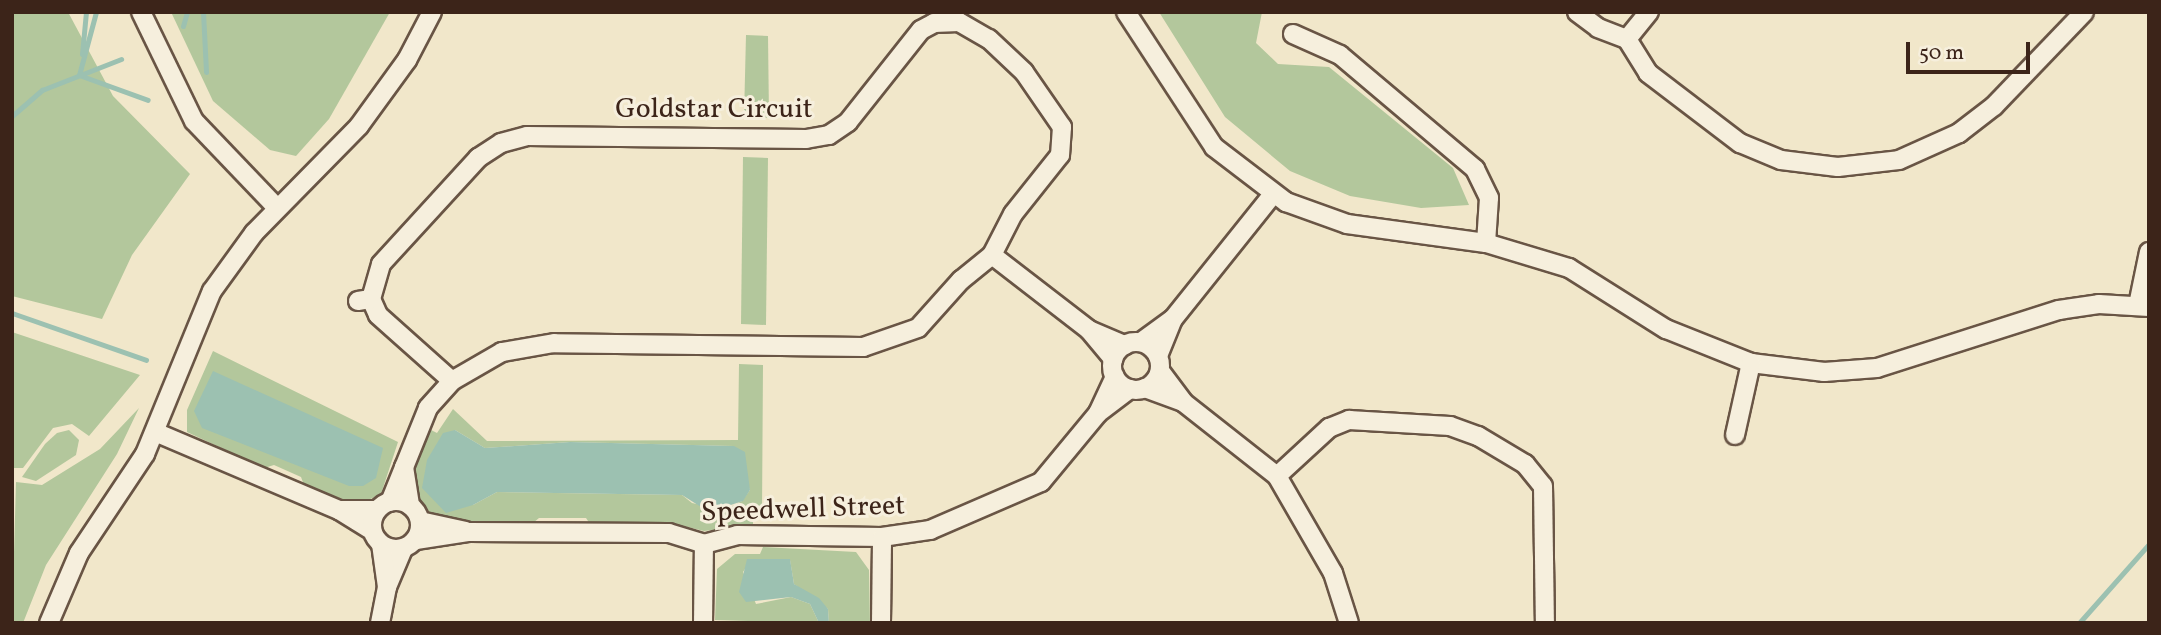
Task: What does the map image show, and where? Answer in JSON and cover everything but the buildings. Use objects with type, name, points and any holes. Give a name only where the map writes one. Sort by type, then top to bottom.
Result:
[{"type":"street","points":[[141,12],[194,121],[278,208]]},
{"type":"street","points":[[49,623],[79,553],[155,432],[212,291],[278,208],[359,126],[407,60],[432,12]]},
{"type":"street","points":[[1126,12],[1214,147],[1273,194],[1348,224],[1486,243],[1586,275],[1675,333],[1751,363],[1824,372],[1877,368],[2059,310],[2143,306],[2149,252]]},
{"type":"street","points":[[1577,12],[1598,28],[1627,39],[1648,73],[1740,143],[1781,160],[1850,167],[1899,160],[1959,133],[1994,106],[2084,12]]},
{"type":"street","points":[[1627,39],[1649,12]]},
{"type":"street","name":"Goldstar Circuit","points":[[376,538],[384,506],[404,467],[420,421],[452,381],[482,360],[536,344],[874,346],[918,328],[961,280],[992,255],[1013,214],[1060,155],[1062,127],[1032,81],[989,39],[966,24],[942,22],[921,30],[848,122],[830,135],[806,139],[527,136],[501,142],[478,158],[381,264],[365,300],[378,315],[452,381]]},
{"type":"street","points":[[1293,33],[1340,55],[1475,169],[1489,198],[1486,243]]},
{"type":"street","name":"Speedwell Street","points":[[409,544],[469,532],[669,534],[704,544],[737,535],[882,537],[930,530],[1032,488],[1049,474],[1098,413],[1123,356],[1173,319],[1273,194]]},
{"type":"street","points":[[992,255],[1123,356],[1159,363],[1182,402]]},
{"type":"street","name":"Speedwell Street","points":[[1098,413],[1138,389],[1159,363],[1173,319]]},
{"type":"street","points":[[1123,356],[1138,389],[1182,402],[1278,476],[1333,573],[1349,623]]},
{"type":"street","points":[[1735,435],[1751,363]]},
{"type":"street","points":[[1278,476],[1329,428],[1349,420],[1450,426],[1478,436],[1525,464],[1543,486],[1545,623]]},
{"type":"street","points":[[155,432],[338,510],[376,538],[409,544]]},
{"type":"street","name":"Goldstar Circuit","points":[[404,467],[415,513]]},
{"type":"street","points":[[338,510],[384,506]]},
{"type":"street","name":"Speedwell Street","points":[[384,506],[415,513],[469,532]]},
{"type":"street","points":[[380,623],[387,587],[409,544],[415,513]]},
{"type":"street","points":[[881,623],[882,537]]},
{"type":"street","points":[[376,538],[387,587]]},
{"type":"street","points":[[703,623],[704,544]]},
{"type":"shaded area","points":[[12,12],[68,12],[113,96],[190,174],[132,255],[102,319],[12,296]]},
{"type":"shaded area","points":[[171,12],[390,12],[329,119],[296,156],[270,150],[213,101]]},
{"type":"shaded area","points":[[1159,12],[1262,12],[1256,43],[1278,64],[1329,67],[1453,168],[1469,205],[1421,208],[1350,196],[1290,171],[1225,117]]},
{"type":"shaded area","points":[[746,35],[768,36],[769,118],[744,117]]},
{"type":"shaded area","points":[[743,157],[768,158],[766,325],[741,324]]},
{"type":"shaded area","points":[[12,332],[140,375],[89,436],[72,424],[53,428],[23,468],[12,468]]},
{"type":"shaded area","points":[[213,351],[398,442],[381,494],[364,502],[342,499],[304,485],[301,477],[274,465],[264,468],[187,432],[187,410]]},
{"type":"shaded area","points":[[739,364],[763,365],[762,514],[753,514],[753,525],[704,531],[679,525],[590,524],[586,518],[539,518],[533,523],[457,521],[434,516],[421,506],[415,488],[416,459],[429,429],[437,433],[453,409],[487,441],[738,440]],"holes":[[[455,430],[485,448],[570,442],[733,446],[750,490],[742,501],[725,510],[692,503],[682,495],[497,492],[473,505]]]},
{"type":"shaded area","points":[[213,371],[383,448],[376,478],[363,486],[349,486],[202,428],[194,411]]},
{"type":"shaded area","points":[[139,408],[117,454],[46,565],[23,623],[12,623],[16,482],[42,485],[100,449]]},
{"type":"shaded area","points":[[69,430],[79,440],[76,455],[36,481],[22,477],[45,444],[57,433]]},
{"type":"shaded area","points":[[455,430],[485,448],[570,442],[734,446],[745,452],[750,490],[743,501],[709,512],[682,495],[497,492],[473,505],[446,513],[422,488],[427,460],[443,433]]},
{"type":"shaded area","points":[[763,547],[856,552],[869,570],[870,623],[829,623],[828,609],[794,584],[790,560],[747,566],[743,572],[756,604],[791,597],[810,604],[819,623],[715,620],[717,569],[735,554],[760,554]]},
{"type":"shaded area","points":[[747,559],[790,559],[794,584],[819,598],[828,609],[829,623],[819,623],[810,604],[791,597],[746,602],[739,592]]},
{"type":"waterway","points":[[82,54],[86,12]]},
{"type":"waterway","points":[[79,75],[96,12]]},
{"type":"waterway","points":[[183,26],[187,12]]},
{"type":"waterway","points":[[203,12],[206,72]]},
{"type":"waterway","points":[[12,116],[42,90],[121,59]]},
{"type":"waterway","points":[[79,75],[148,100]]},
{"type":"waterway","points":[[12,313],[146,360]]},
{"type":"waterway","points":[[2079,623],[2149,544]]}]
